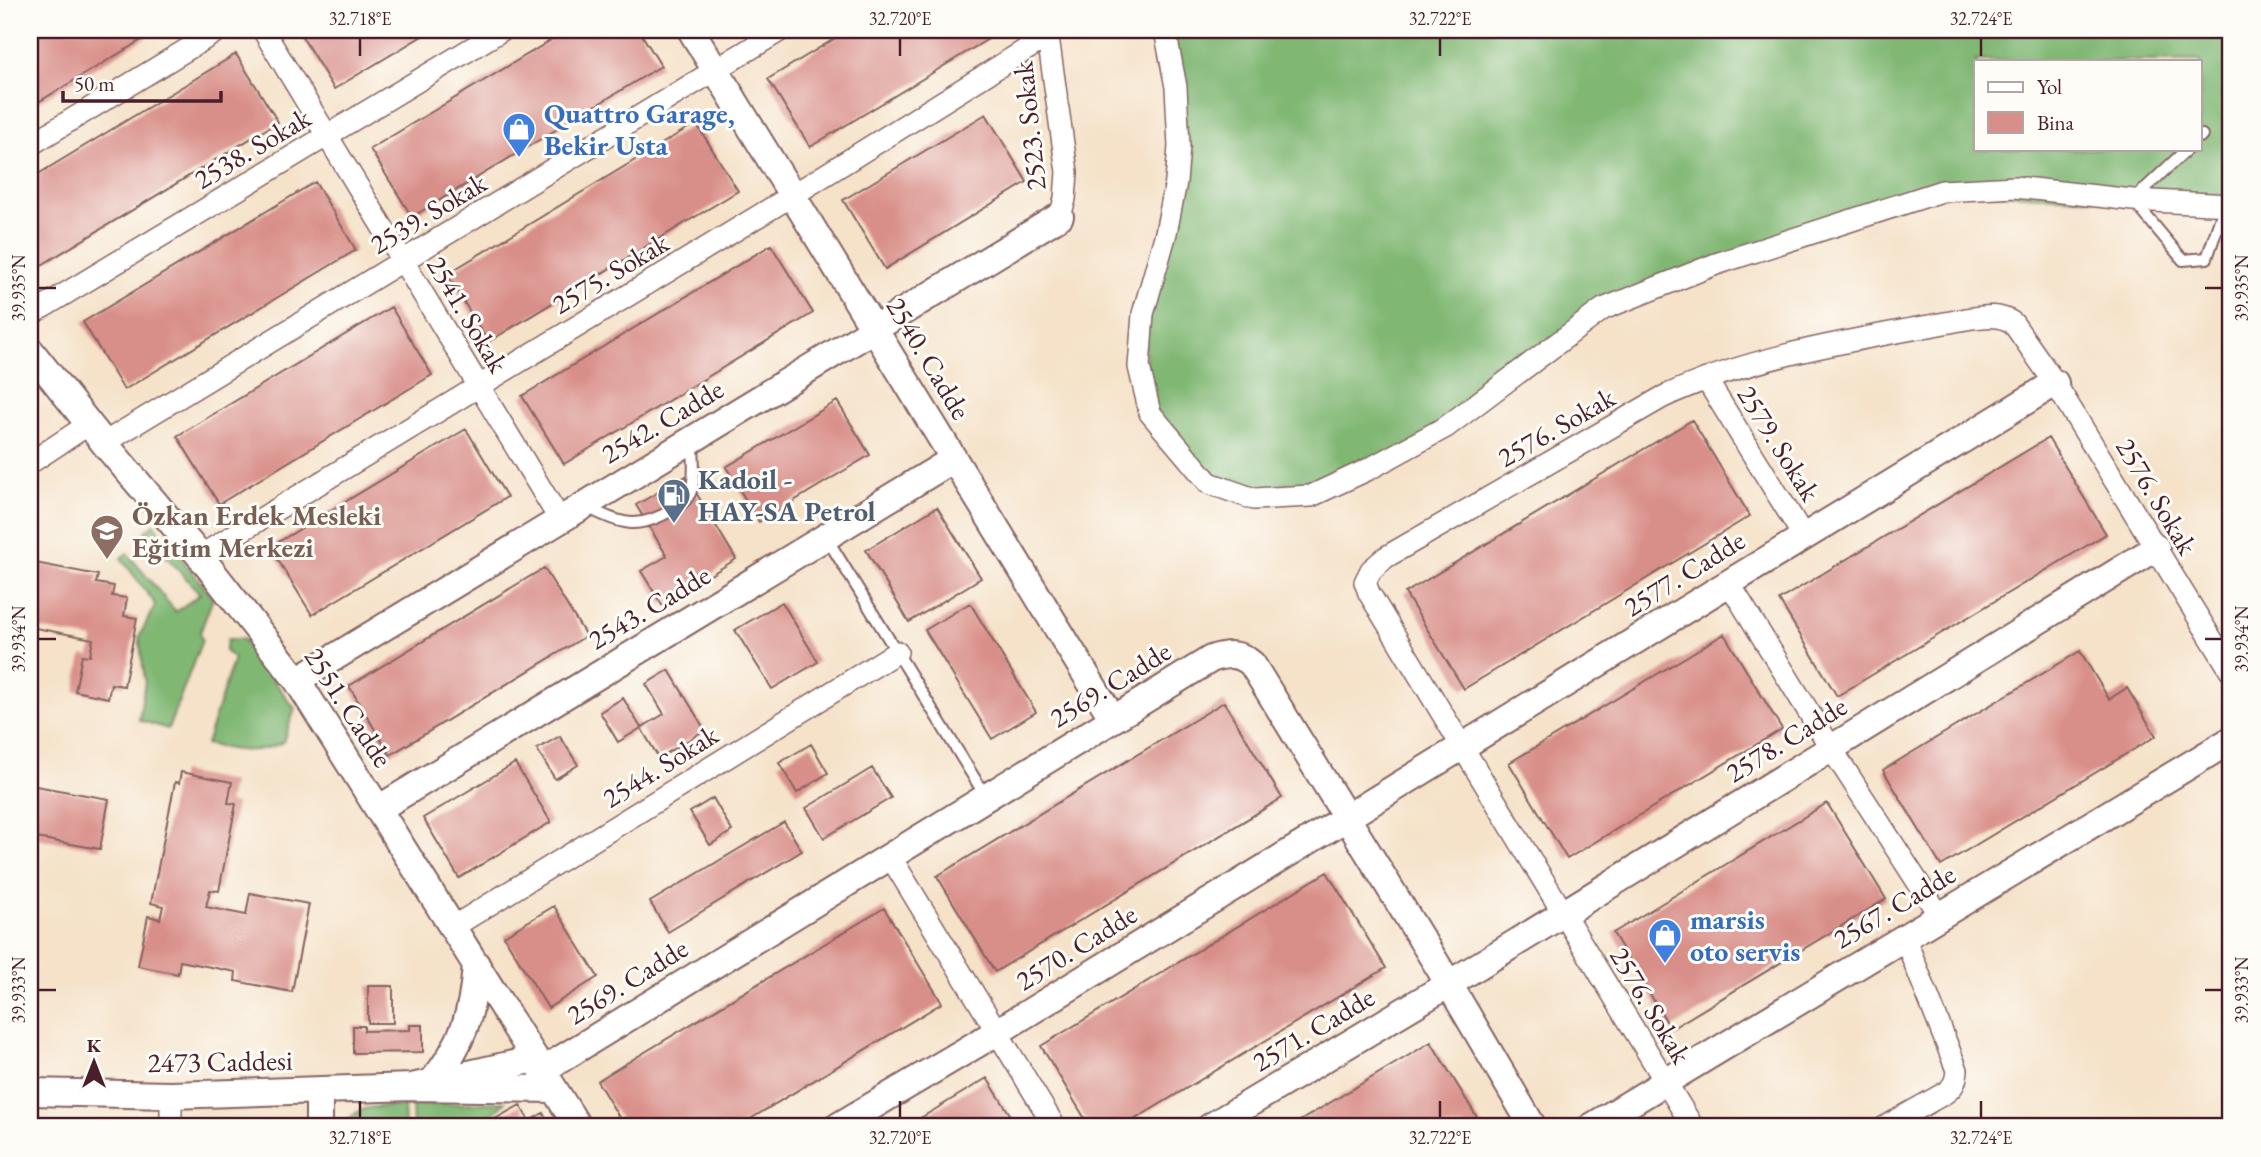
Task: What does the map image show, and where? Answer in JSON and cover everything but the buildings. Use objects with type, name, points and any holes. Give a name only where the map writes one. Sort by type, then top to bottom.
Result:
[{"type":"street","points":[[30,145],[219,30]]},
{"type":"street","name":"2541. Sokak","points":[[263,30],[560,520]]},
{"type":"street","name":"2538. Sokak","points":[[30,315],[502,30]]},
{"type":"street","name":"2540. Cadde","points":[[691,30],[1113,719]]},
{"type":"street","name":"2539. Sokak","points":[[30,463],[96,433],[403,261],[781,30]]},
{"type":"street","points":[[1165,30],[1177,87],[1179,146],[1176,183],[1166,233],[1143,314],[1139,367],[1150,413],[1209,483],[1254,499],[1311,496],[1446,428],[1603,309],[1716,264],[1942,191],[2015,187],[2133,200],[2228,205]]},
{"type":"street","name":"2575. Sokak","points":[[200,556],[793,195],[1047,33]]},
{"type":"street","name":"2523. Sokak","points":[[1047,33],[1067,172],[1065,199],[1060,216]]},
{"type":"street","name":"2542. Cadde","points":[[297,680],[1060,216]]},
{"type":"street","name":"2576. Sokak","points":[[1693,1127],[1368,593],[1365,582],[1371,570],[1386,557],[1662,397],[1730,369],[1805,350],[1966,319],[2005,317],[2013,323],[2055,383],[2231,671]]},
{"type":"street","name":"2551. Cadde","points":[[30,350],[200,556],[297,680],[578,1127]]},
{"type":"street","name":"2579. Sokak","points":[[1706,379],[1804,537]]},
{"type":"street","name":"2577. Cadde","points":[[1346,818],[2055,383]]},
{"type":"street","name":"2543. Cadde","points":[[378,809],[954,459]]},
{"type":"street","name":"2578. Cadde","points":[[1448,984],[2156,548]]},
{"type":"street","points":[[1729,583],[1939,915]]},
{"type":"street","name":"2544. Sokak","points":[[453,927],[897,652]]},
{"type":"street","name":"2569. Cadde","points":[[544,1073],[1210,659],[1227,654],[1244,657],[1252,664],[1533,1127]]},
{"type":"street","name":"2567. Cadde","points":[[1591,1127],[2231,740]]},
{"type":"street","name":"2570. Cadde","points":[[837,1127],[1346,818]]},
{"type":"street","points":[[890,856],[1055,1127]]},
{"type":"street","points":[[1885,1127],[1952,1088],[1956,1070],[1904,936]]},
{"type":"street","points":[[422,1085],[458,1047],[471,1006],[476,964]]},
{"type":"street","name":"2571. Cadde","points":[[1210,1127],[1448,984]]},
{"type":"street","points":[[422,1085],[544,1073]]},
{"type":"street","points":[[422,1085],[544,1073]]},
{"type":"street","name":"2473 Caddesi","points":[[30,1092],[170,1095],[422,1085]]},
{"type":"street","points":[[319,1091],[319,1127]]},
{"type":"street","points":[[170,1095],[171,1127]]},
{"type":"lane","points":[[2187,150],[2133,200],[2183,260],[2207,258],[2228,205]]},
{"type":"lane","points":[[583,506],[613,520],[636,523],[651,522],[685,502],[694,481],[692,439]]},
{"type":"lane","points":[[825,536],[986,797]]},
{"type":"green space","points":[[1165,30],[2231,30],[2231,205],[1942,191],[1603,309],[1446,427],[1311,496],[1209,483],[1150,413],[1143,314],[1176,183]]},
{"type":"green space","points":[[154,524],[213,598],[200,633],[202,640],[168,729],[139,720],[145,681],[139,637],[155,606],[121,558],[127,553],[176,612],[200,594],[145,532]]},
{"type":"green space","points":[[228,639],[243,639],[295,709],[283,742],[254,750],[206,744],[234,658],[225,651]]},
{"type":"green space","points":[[505,1102],[484,1123],[486,1127],[413,1127],[412,1105]]},
{"type":"green space","points":[[378,1106],[404,1106],[405,1127],[345,1127],[356,1113],[362,1110]]},
{"type":"place","name":"Quattro Garage, Bekir Usta","points":[[519,159]]},
{"type":"place","name":"Kadoil - HAY-SA Petrol","points":[[674,525]]},
{"type":"place","name":"Özkan Erdek Mesleki Eğitim Merkezi","points":[[107,561]]},
{"type":"place","name":"marsis oto servis","points":[[1665,965]]}]
